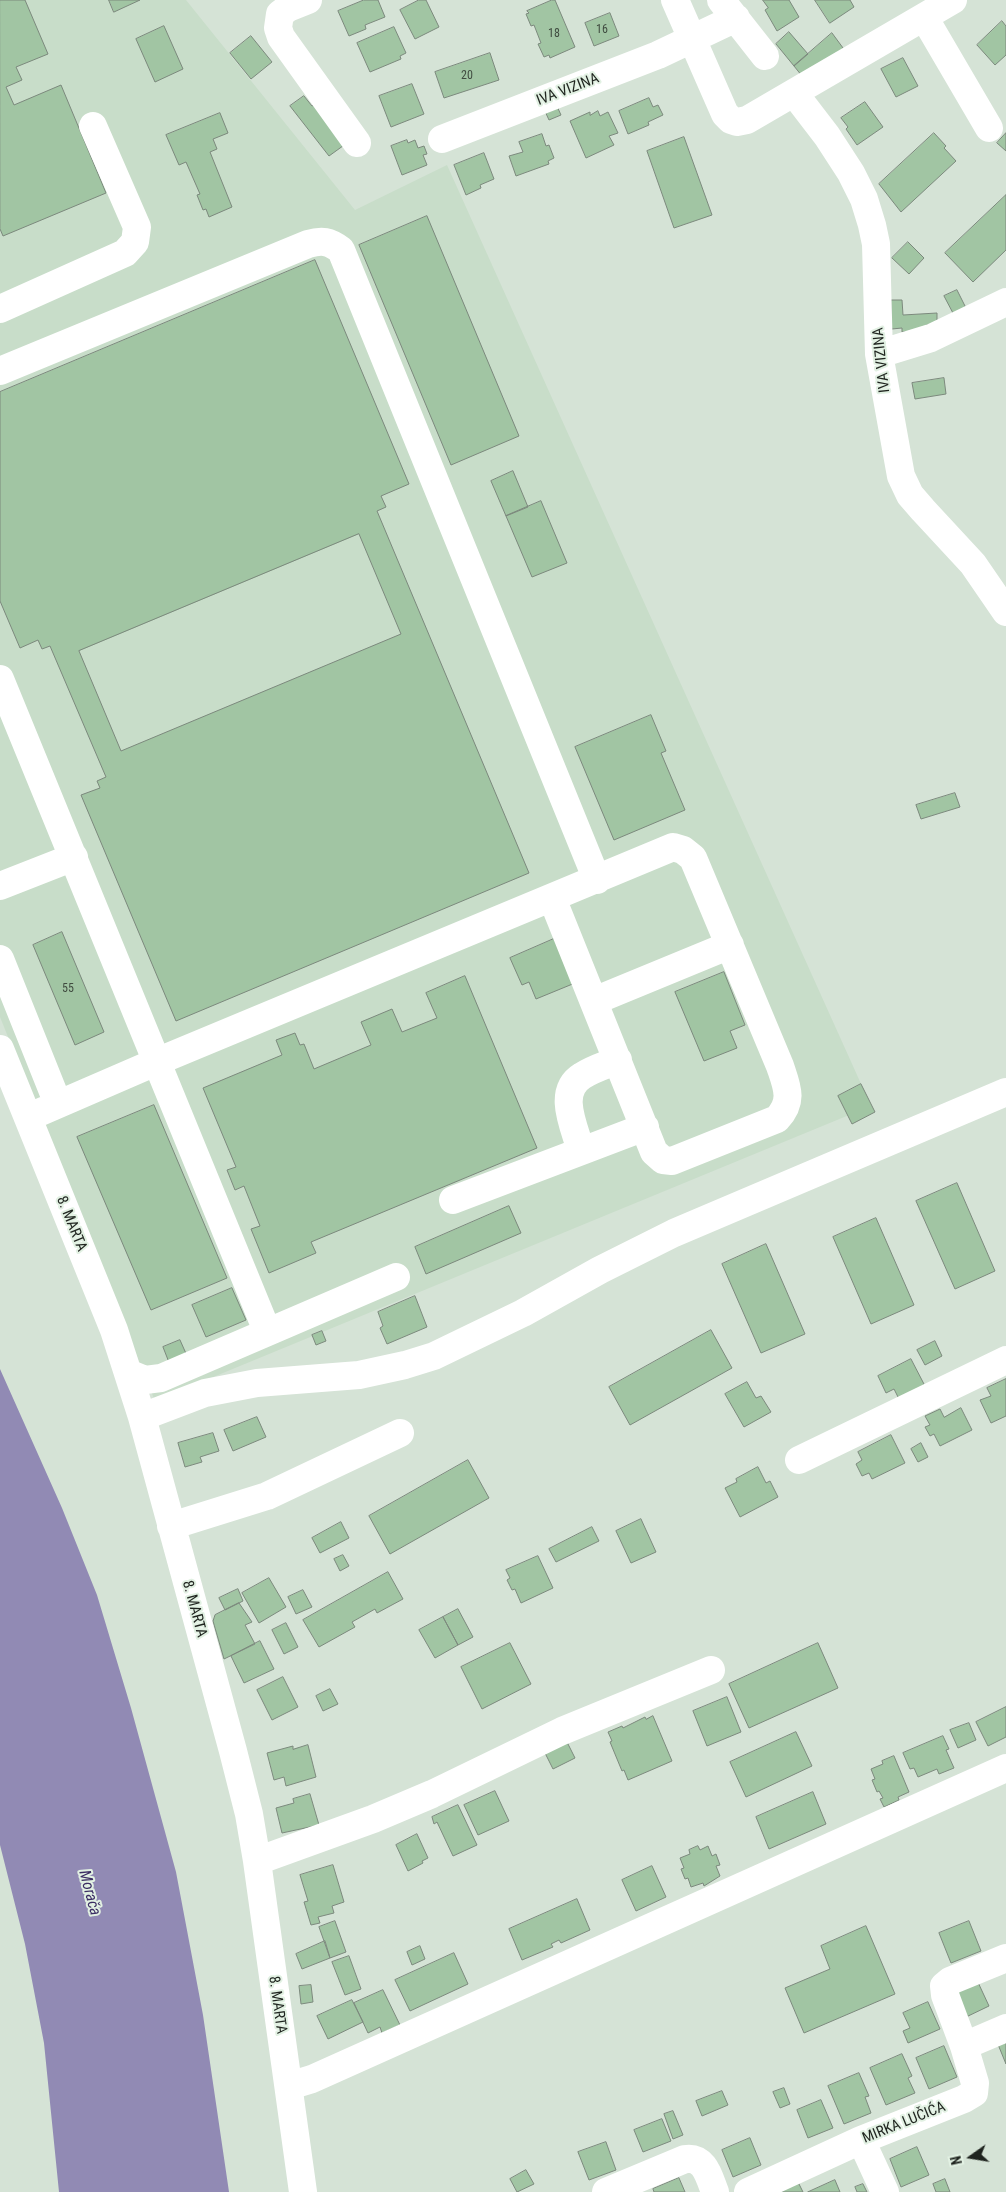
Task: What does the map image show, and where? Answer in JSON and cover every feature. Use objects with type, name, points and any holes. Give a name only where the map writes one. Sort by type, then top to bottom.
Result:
[{"type":"street","points":[[308,0],[288,8],[280,14],[278,28],[282,37],[357,143]]},
{"type":"street","points":[[675,0],[694,39],[725,114],[731,120],[737,122],[747,120],[953,0]]},
{"type":"street","name":"IVA VIZINA","points":[[442,139],[694,39],[733,7],[764,56]]},
{"type":"street","points":[[924,17],[989,128]]},
{"type":"street","name":"IVA VIZINA","points":[[794,93],[827,136],[851,172],[864,199],[876,244],[879,354],[901,476],[910,495],[974,564],[1006,612]]},
{"type":"street","points":[[0,308],[125,253],[134,242],[137,227],[93,126]]},
{"type":"street","points":[[0,371],[308,244],[320,241],[331,242],[341,250],[597,880]]},
{"type":"street","points":[[879,354],[931,338],[1006,302]]},
{"type":"street","points":[[0,679],[267,1331]]},
{"type":"street","points":[[28,1117],[674,847],[683,850],[693,858],[780,1066],[788,1100],[786,1110],[777,1119],[672,1162],[663,1160],[654,1152],[552,898]]},
{"type":"street","points":[[0,886],[74,857]]},
{"type":"street","points":[[594,1002],[730,945]]},
{"type":"street","points":[[0,960],[58,1104]]},
{"type":"street","name":"8. MARTA","points":[[0,1049],[114,1330],[142,1417],[234,1751],[249,1814],[257,1860],[303,2192]]},
{"type":"street","points":[[581,1151],[567,1100],[571,1086],[582,1076],[618,1060]]},
{"type":"street","points":[[142,1417],[205,1393],[257,1383],[359,1375],[405,1366],[462,1344],[674,1233],[1006,1092]]},
{"type":"street","points":[[453,1200],[645,1128]]},
{"type":"street","points":[[128,1373],[145,1380],[161,1378],[396,1277]]},
{"type":"street","points":[[799,1460],[1006,1360]]},
{"type":"street","points":[[171,1526],[267,1496],[400,1433]]},
{"type":"street","points":[[257,1860],[382,1816],[562,1731],[711,1670]]},
{"type":"street","points":[[288,2086],[312,2079],[1006,1768]]},
{"type":"street","points":[[1006,1958],[944,1986],[945,1995],[964,2046],[1006,2028]]},
{"type":"street","name":"MIRKA LUČIĆA","points":[[748,2192],[861,2140],[964,2099],[974,2093],[975,2083],[964,2046]]},
{"type":"street","points":[[861,2140],[885,2192]]},
{"type":"street","points":[[606,2192],[685,2159],[692,2158],[704,2165],[715,2192]]},
{"type":"shaded area","points":[[0,0],[186,0],[355,210],[447,165],[871,1106],[155,1401],[0,1017]]},
{"type":"water","name":"Morača","points":[[0,1369],[62,1508],[97,1595],[131,1708],[176,1872],[203,2015],[229,2192],[59,2192],[44,2043],[25,1944],[0,1845]]},
{"type":"building","points":[[0,0],[25,0],[48,54],[16,67],[22,80],[6,87],[14,105],[61,85],[106,193],[3,236],[0,229]]},
{"type":"building","points":[[109,0],[140,0],[114,12]]},
{"type":"building","points":[[364,0],[378,0],[385,17],[365,25],[366,29],[349,36],[338,11]]},
{"type":"building","points":[[419,0],[426,0],[439,27],[415,39],[400,10]]},
{"type":"building","points":[[555,0],[575,47],[550,58],[549,55],[544,57],[538,44],[541,43],[534,25],[531,26],[526,14],[529,13],[527,11]]},
{"type":"building","points":[[763,0],[789,0],[799,17],[777,31],[765,10],[768,8]]},
{"type":"building","points":[[815,0],[850,0],[854,7],[830,23]]},
{"type":"building","points":[[610,13],[619,36],[594,46],[585,23]]},
{"type":"building","points":[[1002,21],[1006,26],[1006,55],[995,65],[977,45]]},
{"type":"building","points":[[164,26],[183,69],[155,82],[136,39]]},
{"type":"building","points":[[394,27],[406,53],[400,56],[401,59],[370,72],[357,43]]},
{"type":"building","points":[[789,32],[808,54],[794,66],[776,44]]},
{"type":"building","points":[[832,33],[846,52],[802,76],[794,66]]},
{"type":"building","points":[[251,36],[272,62],[251,79],[230,53]]},
{"type":"building","points":[[490,53],[499,80],[444,98],[435,72]]},
{"type":"building","points":[[903,58],[918,86],[896,97],[881,69]]},
{"type":"building","points":[[412,84],[424,114],[391,127],[379,96]]},
{"type":"building","points":[[304,96],[312,106],[316,104],[347,143],[329,156],[290,106]]},
{"type":"building","points":[[649,98],[653,107],[658,105],[663,115],[648,122],[649,125],[628,134],[619,111]]},
{"type":"building","points":[[865,102],[883,127],[857,145],[841,118]]},
{"type":"building","points":[[556,104],[561,115],[549,120],[544,109]]},
{"type":"building","points":[[598,111],[600,116],[608,112],[618,133],[609,136],[614,145],[586,158],[570,121],[590,112],[590,115]]},
{"type":"building","points":[[220,113],[228,133],[213,139],[217,149],[210,152],[232,207],[209,217],[206,209],[203,210],[197,195],[200,194],[186,162],[179,165],[166,135]]},
{"type":"building","points":[[934,133],[956,161],[901,212],[879,184]]},
{"type":"building","points":[[1006,133],[1006,151],[997,143]]},
{"type":"building","points":[[542,134],[546,146],[549,145],[554,158],[548,161],[549,164],[516,176],[509,156],[523,152],[519,142]]},
{"type":"building","points":[[684,137],[712,215],[674,228],[647,151]]},
{"type":"building","points":[[407,140],[408,143],[415,140],[418,148],[424,146],[427,154],[423,155],[427,165],[402,175],[391,146]]},
{"type":"building","points":[[484,153],[494,179],[480,185],[481,188],[466,195],[454,165]]},
{"type":"building","points":[[1006,195],[1006,250],[973,282],[945,253]]},
{"type":"building","points":[[427,216],[519,436],[451,465],[359,245]]},
{"type":"building","points":[[908,242],[924,258],[909,274],[892,258]]},
{"type":"building","points":[[315,260],[409,484],[381,496],[386,507],[377,511],[529,873],[176,1021],[81,795],[100,788],[97,781],[106,777],[50,646],[42,649],[38,640],[20,648],[0,601],[0,392]],"holes":[[[359,534],[401,634],[121,751],[79,651]]]},
{"type":"building","points":[[957,290],[966,308],[954,315],[944,296]]},
{"type":"building","points":[[891,300],[902,300],[903,315],[937,313],[937,325],[926,325],[926,331],[902,332],[902,328],[892,329]]},
{"type":"building","points":[[944,378],[946,394],[915,399],[912,383]]},
{"type":"building","points":[[513,471],[528,507],[506,516],[491,481]]},
{"type":"building","points":[[541,501],[567,563],[532,577],[506,516]]},
{"type":"building","points":[[651,715],[666,751],[661,753],[685,810],[614,840],[575,747]]},
{"type":"building","points":[[955,793],[960,807],[921,819],[916,805]]},
{"type":"building","points":[[62,932],[104,1032],[75,1045],[33,945]]},
{"type":"building","points":[[556,938],[575,983],[536,999],[529,982],[522,985],[510,958]]},
{"type":"building","points":[[724,972],[745,1025],[730,1031],[737,1048],[704,1061],[675,992]]},
{"type":"building","points":[[465,976],[537,1148],[311,1242],[316,1253],[269,1273],[251,1229],[260,1226],[244,1186],[235,1190],[227,1170],[236,1167],[203,1088],[282,1055],[276,1040],[295,1033],[300,1045],[304,1044],[314,1069],[371,1045],[361,1022],[392,1009],[402,1032],[437,1018],[426,993]]},
{"type":"building","points":[[861,1084],[875,1112],[852,1124],[838,1096]]},
{"type":"building","points":[[154,1105],[227,1278],[151,1310],[77,1137]]},
{"type":"building","points":[[957,1183],[995,1271],[955,1289],[916,1201]]},
{"type":"building","points":[[509,1206],[521,1233],[426,1274],[415,1247]]},
{"type":"building","points":[[876,1218],[914,1305],[871,1324],[833,1237]]},
{"type":"building","points":[[766,1244],[805,1334],[761,1353],[722,1264]]},
{"type":"building","points":[[232,1288],[246,1320],[206,1337],[192,1305]]},
{"type":"building","points":[[415,1296],[427,1327],[387,1344],[380,1328],[383,1326],[378,1312]]},
{"type":"building","points":[[711,1330],[732,1368],[630,1425],[609,1387]]},
{"type":"building","points":[[322,1331],[326,1341],[316,1345],[312,1335]]},
{"type":"building","points":[[180,1340],[188,1358],[170,1365],[163,1347]]},
{"type":"building","points":[[935,1341],[942,1356],[925,1365],[917,1350]]},
{"type":"building","points":[[911,1359],[925,1386],[899,1399],[894,1389],[886,1393],[878,1376]]},
{"type":"building","points":[[1006,1379],[1006,1416],[991,1423],[980,1400],[991,1396],[987,1388]]},
{"type":"building","points":[[747,1382],[756,1398],[761,1396],[771,1412],[744,1427],[725,1394]]},
{"type":"building","points":[[961,1408],[972,1430],[940,1446],[934,1434],[930,1436],[925,1427],[930,1425],[925,1416],[940,1409],[944,1417]]},
{"type":"building","points":[[257,1417],[266,1437],[233,1451],[224,1430]]},
{"type":"building","points":[[213,1433],[219,1451],[200,1457],[202,1462],[185,1467],[178,1443]]},
{"type":"building","points":[[891,1435],[905,1463],[872,1479],[869,1473],[862,1476],[856,1464],[862,1460],[858,1452]]},
{"type":"building","points":[[921,1443],[928,1457],[918,1462],[911,1449]]},
{"type":"building","points":[[468,1460],[489,1498],[390,1554],[369,1516]]},
{"type":"building","points":[[758,1467],[766,1483],[770,1481],[778,1497],[740,1517],[725,1488],[737,1482],[736,1479]]},
{"type":"building","points":[[641,1519],[656,1552],[631,1563],[616,1531]]},
{"type":"building","points":[[341,1522],[349,1538],[320,1553],[312,1538]]},
{"type":"building","points":[[592,1527],[599,1541],[556,1562],[549,1549]]},
{"type":"building","points":[[343,1555],[349,1566],[340,1571],[334,1559]]},
{"type":"building","points":[[538,1556],[553,1588],[521,1603],[515,1589],[512,1590],[507,1580],[510,1578],[506,1570]]},
{"type":"building","points":[[388,1572],[403,1599],[377,1613],[375,1609],[352,1622],[355,1627],[319,1647],[303,1620]]},
{"type":"building","points":[[269,1578],[286,1607],[259,1623],[242,1593]]},
{"type":"building","points":[[238,1589],[243,1601],[225,1610],[219,1598]]},
{"type":"building","points":[[303,1590],[312,1607],[296,1614],[288,1597]]},
{"type":"building","points":[[239,1603],[252,1622],[245,1625],[255,1644],[224,1659],[213,1621],[215,1615]]},
{"type":"building","points":[[458,1609],[473,1637],[458,1645],[443,1617]]},
{"type":"building","points":[[443,1617],[458,1645],[435,1658],[419,1630]]},
{"type":"building","points":[[286,1623],[298,1647],[284,1654],[272,1630]]},
{"type":"building","points":[[260,1641],[274,1669],[244,1683],[231,1656]]},
{"type":"building","points":[[510,1643],[531,1684],[482,1709],[461,1667]]},
{"type":"building","points":[[818,1643],[838,1688],[749,1728],[729,1684]]},
{"type":"building","points":[[283,1677],[298,1707],[272,1720],[257,1690]]},
{"type":"building","points":[[330,1689],[338,1704],[323,1711],[316,1696]]},
{"type":"building","points":[[727,1697],[741,1732],[707,1746],[693,1711]]},
{"type":"building","points":[[1006,1707],[1006,1737],[988,1746],[976,1722]]},
{"type":"building","points":[[653,1716],[672,1761],[628,1780],[624,1770],[622,1771],[608,1732],[622,1726],[623,1728],[645,1717],[646,1719]]},
{"type":"building","points":[[969,1723],[976,1740],[958,1748],[950,1730]]},
{"type":"building","points":[[796,1732],[812,1766],[746,1797],[730,1762]]},
{"type":"building","points":[[563,1734],[575,1758],[553,1769],[541,1745]]},
{"type":"building","points":[[943,1736],[949,1749],[946,1750],[954,1768],[939,1774],[937,1769],[918,1777],[914,1768],[910,1769],[903,1753]]},
{"type":"building","points":[[308,1745],[316,1777],[286,1786],[284,1777],[274,1780],[267,1753],[293,1746],[293,1749]]},
{"type":"building","points":[[894,1756],[909,1792],[898,1797],[899,1800],[884,1807],[880,1799],[883,1798],[879,1791],[877,1792],[872,1780],[875,1779],[871,1769],[883,1764],[882,1761]]},
{"type":"building","points":[[495,1791],[509,1821],[478,1835],[464,1805]]},
{"type":"building","points":[[813,1792],[826,1824],[769,1849],[756,1817]]},
{"type":"building","points":[[310,1794],[319,1825],[282,1833],[276,1808],[294,1803],[293,1799]]},
{"type":"building","points":[[458,1805],[477,1845],[453,1856],[437,1822],[434,1824],[432,1817]]},
{"type":"building","points":[[417,1834],[428,1858],[408,1871],[396,1845]]},
{"type":"building","points":[[698,1846],[700,1850],[708,1846],[712,1856],[716,1854],[720,1865],[716,1866],[720,1876],[704,1886],[703,1883],[691,1887],[688,1878],[685,1879],[681,1869],[684,1868],[680,1858],[690,1854],[689,1850]]},
{"type":"building","points":[[333,1865],[344,1902],[332,1906],[334,1913],[318,1917],[320,1923],[311,1925],[304,1902],[308,1901],[300,1875]]},
{"type":"building","points":[[652,1866],[666,1897],[636,1911],[622,1880]]},
{"type":"building","points":[[577,1899],[590,1930],[561,1943],[559,1940],[551,1944],[553,1947],[522,1960],[509,1929]]},
{"type":"building","points":[[335,1921],[346,1952],[330,1958],[319,1927]]},
{"type":"building","points":[[969,1921],[981,1951],[951,1963],[939,1933]]},
{"type":"building","points":[[866,1926],[895,1994],[804,2033],[785,1988],[830,1969],[821,1946]]},
{"type":"building","points":[[325,1941],[330,1958],[302,1969],[296,1954]]},
{"type":"building","points":[[420,1946],[425,1959],[412,1965],[407,1952]]},
{"type":"building","points":[[454,1953],[468,1984],[410,2011],[395,1980]]},
{"type":"building","points":[[349,1956],[361,1989],[345,1995],[332,1962]]},
{"type":"building","points":[[976,1978],[989,2006],[964,2018],[951,1990]]},
{"type":"building","points":[[311,1985],[313,2002],[301,2004],[299,1986]]},
{"type":"building","points":[[383,1990],[400,2025],[382,2033],[380,2027],[368,2033],[354,2003]]},
{"type":"building","points":[[352,2000],[363,2022],[328,2039],[317,2016]]},
{"type":"building","points":[[928,2002],[940,2029],[908,2043],[903,2031],[910,2028],[903,2013]]},
{"type":"building","points":[[1006,2038],[1006,2064],[997,2042]]},
{"type":"building","points":[[944,2046],[957,2077],[929,2089],[916,2058]]},
{"type":"building","points":[[902,2054],[912,2076],[908,2078],[915,2093],[886,2105],[870,2068]]},
{"type":"building","points":[[859,2073],[869,2096],[865,2097],[871,2113],[844,2124],[828,2086]]},
{"type":"building","points":[[784,2088],[790,2104],[780,2108],[773,2092]]},
{"type":"building","points":[[722,2091],[728,2105],[702,2116],[696,2101]]},
{"type":"building","points":[[821,2100],[833,2128],[808,2138],[797,2110]]},
{"type":"building","points":[[673,2111],[683,2135],[673,2139],[664,2114]]},
{"type":"building","points":[[662,2119],[671,2141],[643,2152],[634,2130]]},
{"type":"building","points":[[750,2138],[761,2165],[733,2177],[722,2150]]},
{"type":"building","points":[[606,2142],[616,2170],[589,2180],[578,2152]]},
{"type":"building","points":[[917,2147],[929,2175],[901,2187],[890,2159]]},
{"type":"building","points":[[526,2170],[534,2184],[517,2192],[510,2179]]},
{"type":"building","points":[[795,2176],[803,2192],[779,2192]]},
{"type":"building","points":[[679,2178],[685,2192],[654,2192],[653,2189]]},
{"type":"building","points":[[945,2179],[950,2192],[936,2192],[933,2184]]},
{"type":"building","points":[[835,2180],[840,2192],[808,2192]]},
{"type":"building","points":[[863,2184],[867,2192],[857,2192],[855,2187]]}]
